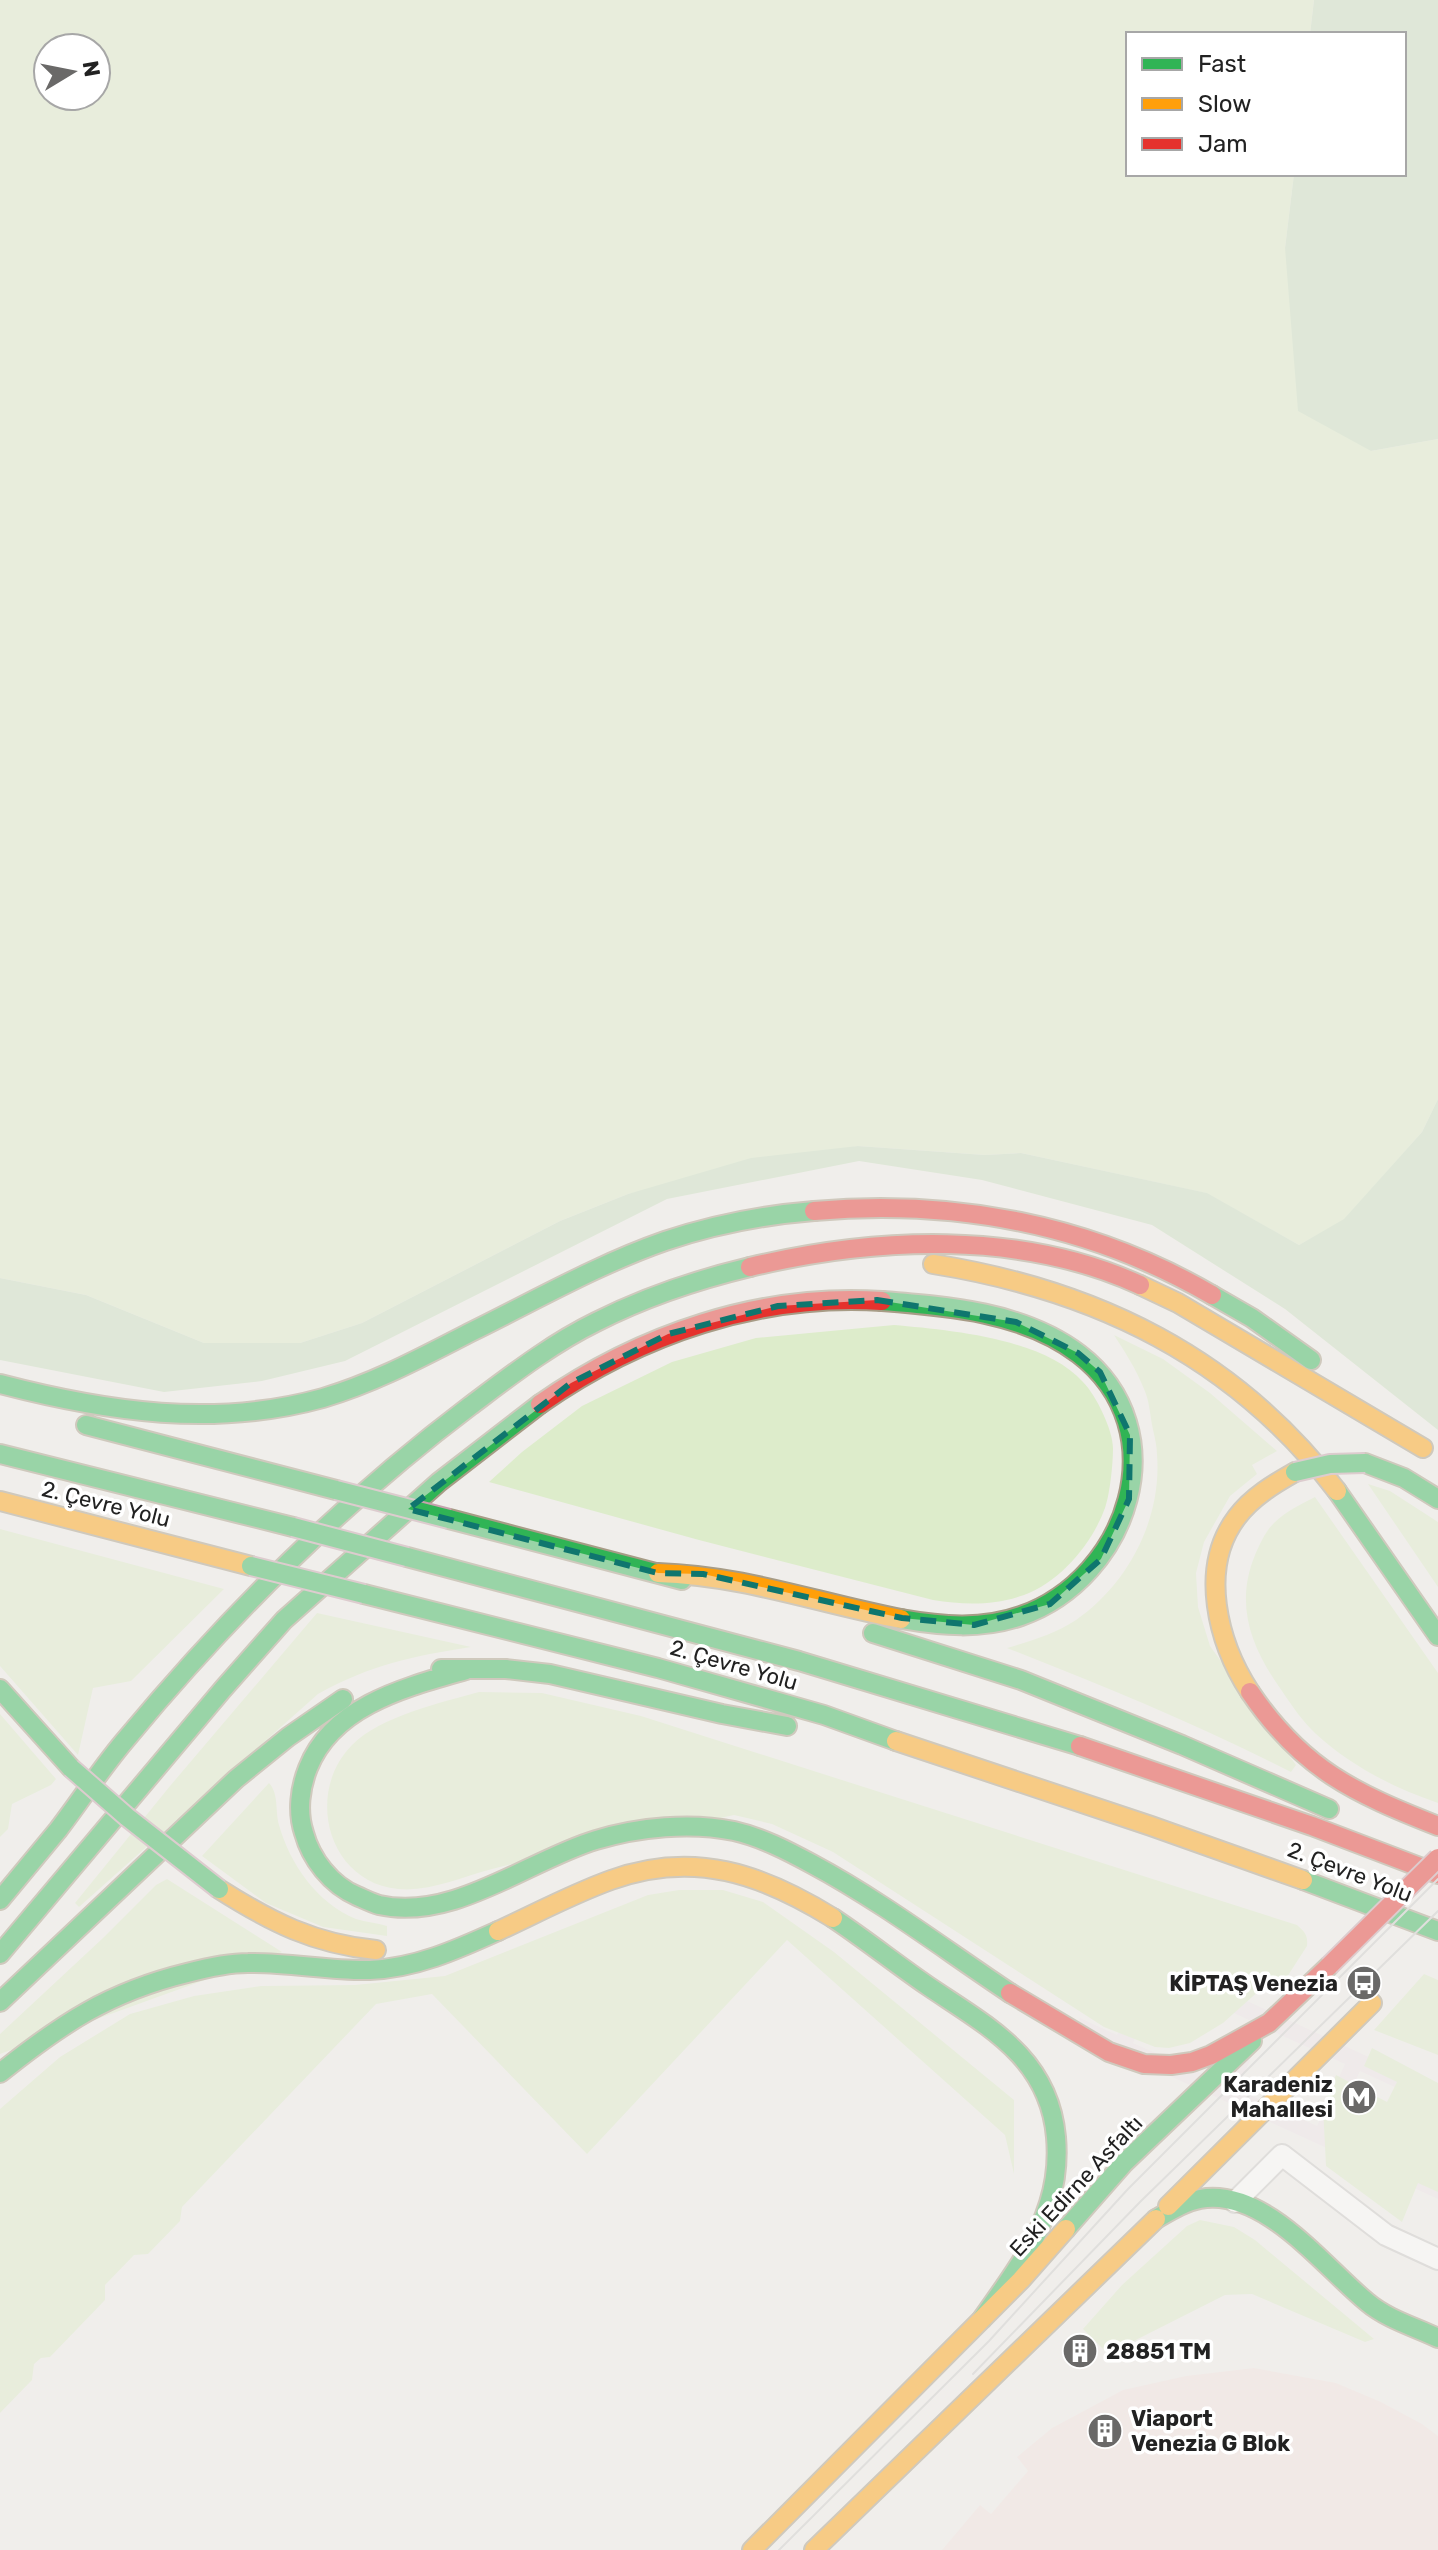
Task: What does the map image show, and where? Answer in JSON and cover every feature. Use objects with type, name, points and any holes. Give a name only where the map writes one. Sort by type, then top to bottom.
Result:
[{"type":"main road","points":[[0,1384],[83,1405],[183,1417],[266,1409],[320,1398],[370,1381],[650,1246],[754,1218],[822,1208],[896,1205],[972,1212],[1032,1222],[1105,1245],[1171,1271],[1231,1303],[1270,1329],[1430,1454]]},
{"type":"main road","points":[[0,1900],[125,1740],[185,1670],[312,1538],[475,1401],[527,1363],[593,1323],[646,1298],[706,1278],[804,1254],[864,1246],[899,1244],[1000,1248],[1054,1256],[1107,1270],[1178,1303],[1430,1454]]},
{"type":"main road","points":[[755,1266],[897,1261],[937,1264],[1018,1280],[1067,1294],[1117,1315],[1164,1341],[1249,1399],[1285,1430],[1311,1458],[1438,1636]]},
{"type":"main road","points":[[0,1954],[243,1665],[302,1602],[450,1472],[545,1401],[618,1356],[668,1334],[778,1306],[816,1301],[877,1300],[922,1304],[1016,1322],[1048,1335],[1078,1353],[1100,1372],[1120,1404],[1130,1435],[1131,1467],[1129,1499],[1118,1529],[1101,1559],[1078,1586],[1050,1604],[1024,1615],[974,1625],[944,1626],[755,1583],[703,1574],[658,1573]]},
{"type":"main road","points":[[0,1402],[29,1410]]},
{"type":"main road","points":[[74,1422],[658,1573],[855,1628],[1021,1680],[1351,1818]]},
{"type":"main road","name":"2. Çevre Yolu","points":[[0,1454],[678,1626],[912,1693],[1194,1784],[1438,1874]]},
{"type":"main road","points":[[1438,1499],[1404,1478],[1365,1463],[1318,1465],[1295,1472],[1268,1487],[1231,1525],[1220,1550],[1215,1575],[1215,1603],[1225,1643],[1243,1681],[1266,1714],[1307,1759],[1374,1802],[1438,1826]]},
{"type":"main road","name":"2. Çevre Yolu","points":[[0,1501],[686,1676],[824,1715],[1294,1876],[1438,1931]]},
{"type":"main road","points":[[0,2002],[233,1782],[317,1715],[348,1696],[404,1674],[431,1670],[506,1669],[550,1674],[722,1714],[809,1730],[861,1730]]},
{"type":"main road","points":[[466,1670],[382,1698],[326,1735],[310,1759],[301,1788],[300,1814],[305,1840],[334,1884],[363,1900],[395,1908],[435,1904],[622,1832],[665,1828],[741,1832],[784,1847],[816,1864],[1038,2011],[1116,2056],[1143,2064],[1186,2063],[1226,2049],[1274,2020]]},
{"type":"main road","points":[[0,1689],[71,1768],[127,1817],[219,1889],[278,1925],[299,1935],[373,1950],[481,1938]]},
{"type":"main road","points":[[50,1812],[125,1740]]},
{"type":"main road","name":"Eski Edirne Asfaltı","points":[[752,2550],[1021,2280],[1124,2163],[1329,1966],[1434,1853]]},
{"type":"main road","points":[[0,2073],[46,2036],[88,2009],[157,1980],[246,1963],[370,1970],[417,1964],[635,1872],[703,1866],[733,1871],[776,1887],[824,1914],[992,2029],[1034,2070],[1055,2124],[1057,2169],[1047,2214],[1028,2250],[982,2319]]},
{"type":"main road","points":[[814,2550],[1156,2219],[1372,2003]]},
{"type":"main road","points":[[1156,2219],[1181,2205],[1203,2198],[1235,2202],[1256,2210],[1277,2222],[1383,2313],[1438,2338]]},
{"type":"street","points":[[1235,2202],[1282,2155],[1386,2235],[1438,2259]]},
{"type":"highlighted area","points":[[877,1300],[1016,1322],[1078,1353],[1100,1372],[1130,1435],[1129,1499],[1101,1559],[1050,1604],[974,1625],[902,1618],[703,1574],[658,1573],[408,1509],[571,1383],[668,1334],[778,1306]]},
{"type":"shaded area","points":[[1113,1939],[1438,2089],[1438,2107],[1360,2071],[1348,2097],[1438,2182],[1438,2199],[1074,2032],[1080,2018],[1117,2035],[1127,2013]],"holes":[[[1161,1979],[1251,2021],[1221,2082],[1133,2043]],[[1265,2028],[1345,2064],[1317,2126],[1237,2089]]]},
{"type":"shaded area","points":[[1254,2368],[1336,2383],[1381,2402],[1438,2436],[1438,2550],[942,2550],[980,2505],[991,2514],[1028,2471],[1017,2457],[1052,2428],[1123,2390],[1186,2376]]},
{"type":"green space","points":[[0,0],[1314,0],[1310,32],[1126,32],[1126,176],[1294,176],[1285,248],[1371,451],[1438,439],[1438,1099],[1422,1132],[1344,1220],[1299,1245],[1206,1193],[1021,1153],[985,1155],[858,1146],[628,1194],[560,1221],[362,1323],[300,1343],[204,1343],[86,1295],[0,1278]]},
{"type":"green space","points":[[1314,0],[1438,0],[1438,439],[1371,451],[1298,411],[1285,248],[1294,176],[1406,176],[1406,32],[1310,32]]},
{"type":"green space","points":[[1438,1099],[1438,1430],[1285,1309],[1152,1225],[982,1180],[859,1161],[667,1199],[345,1361],[262,1381],[164,1392],[0,1360],[0,1278],[86,1295],[204,1343],[300,1343],[362,1323],[560,1221],[628,1194],[751,1158],[858,1146],[985,1155],[1021,1153],[1207,1193],[1299,1245],[1344,1219],[1422,1132]]},
{"type":"green space","points":[[894,1325],[994,1339],[1045,1355],[1083,1382],[1098,1404],[1113,1448],[1105,1508],[1092,1535],[1073,1560],[1037,1589],[1012,1599],[990,1603],[933,1600],[489,1482],[582,1406],[672,1362],[756,1338]]},
{"type":"green space","points":[[1114,1335],[1163,1359],[1210,1393],[1277,1451],[1252,1465],[1257,1474],[1230,1496],[1204,1542],[1196,1573],[1198,1607],[1210,1646],[1296,1765],[1291,1772],[1151,1707],[1007,1648],[1060,1629],[1095,1605],[1126,1569],[1147,1526],[1157,1479],[1156,1444],[1146,1393]]},
{"type":"green space","points":[[1368,1484],[1390,1491],[1438,1522],[1438,1587]]},
{"type":"green space","points":[[1315,1497],[1438,1673],[1438,1803],[1374,1775],[1316,1734],[1271,1675],[1255,1643],[1246,1609],[1246,1592],[1255,1555],[1274,1523]]},
{"type":"green space","points":[[0,1529],[224,1589],[131,1681],[93,1688],[78,1755],[0,1666]]},
{"type":"green space","points":[[317,1613],[471,1647],[392,1663],[318,1694],[79,1907],[75,1903]]},
{"type":"green space","points":[[479,1692],[542,1693],[641,1716],[1297,1925],[1305,1934],[1307,1946],[1276,1994],[1261,1989],[1223,2023],[1190,2043],[1169,2048],[1155,2047],[1104,2027],[833,1852],[772,1824],[734,1815],[492,1869],[434,1886],[398,1889],[374,1883],[354,1870],[340,1853],[331,1832],[327,1809],[329,1786],[338,1764],[352,1745],[379,1726],[429,1706]]},
{"type":"green space","points":[[0,1714],[56,1779],[51,1785],[12,1804],[8,1829],[0,1837]]},
{"type":"green space","points":[[269,1783],[274,1792],[284,1840],[307,1881],[342,1912],[356,1919],[387,1926],[387,1936],[323,1927],[266,1903],[202,1856]]},
{"type":"green space","points":[[167,1879],[282,1952],[0,2054],[0,2034],[156,1885]]},
{"type":"green space","points":[[679,1890],[723,1890],[763,1902],[834,1952],[1014,2100],[1014,2174],[1005,2135],[787,1940],[587,2154],[432,1994],[376,2004],[182,2207],[180,2221],[148,2254],[134,2255],[105,2285],[105,2300],[50,2357],[41,2358],[34,2364],[32,2380],[0,2413],[0,2109],[60,2057],[130,2014],[194,1996],[261,1986],[355,1985],[445,1976],[648,1895]]},
{"type":"green space","points":[[1424,1974],[1438,1980],[1438,2055],[1374,2030]]},
{"type":"green space","points":[[1372,2048],[1438,2083],[1438,2192],[1418,2183],[1402,2222],[1326,2166],[1323,2106],[1336,2075],[1387,2102],[1397,2082],[1364,2066]]},
{"type":"green space","points":[[1200,2220],[1234,2227],[1255,2240],[1374,2339],[1365,2342],[1252,2294],[1225,2295],[1108,2354],[1083,2329],[1122,2285],[1187,2226]]},
{"type":"tram line","points":[[779,2550],[989,2341],[1128,2189],[1438,1879]]},
{"type":"tram line","points":[[973,2374],[1140,2202],[1438,1911]]},
{"type":"traffic: fast","points":[[0,1384],[80,1402],[161,1413],[202,1414],[283,1407],[343,1392],[381,1376],[640,1250],[702,1230],[776,1215],[814,1211]]},
{"type":"traffic: fast","points":[[0,1900],[166,1692],[247,1604],[377,1481],[500,1383],[579,1331],[652,1297],[750,1267]]},
{"type":"traffic: fast","points":[[1212,1295],[1252,1318],[1311,1360]]},
{"type":"traffic: fast","points":[[882,1301],[933,1305],[985,1314],[1010,1320],[1057,1340],[1079,1354],[1109,1386],[1127,1422],[1133,1460],[1128,1499],[1113,1536],[1090,1570],[1059,1597],[1021,1616],[991,1623],[946,1625],[901,1619]]},
{"type":"traffic: fast","points":[[0,1954],[284,1620],[439,1482],[540,1404]]},
{"type":"traffic: fast","points":[[86,1425],[336,1490]]},
{"type":"traffic: fast","points":[[0,1454],[293,1527]]},
{"type":"traffic: fast","points":[[1365,1463],[1404,1478],[1438,1499]]},
{"type":"traffic: fast","points":[[1295,1472],[1330,1464],[1365,1463]]},
{"type":"traffic: fast","points":[[336,1490],[449,1519]]},
{"type":"traffic: fast","points":[[1337,1491],[1438,1636]]},
{"type":"traffic: fast","points":[[449,1519],[682,1580]]},
{"type":"traffic: fast","points":[[293,1527],[407,1557]]},
{"type":"traffic: fast","points":[[407,1557],[799,1661],[1080,1746]]},
{"type":"traffic: fast","points":[[251,1566],[364,1594]]},
{"type":"traffic: fast","points":[[364,1594],[658,1668],[824,1715],[896,1741]]},
{"type":"traffic: fast","points":[[873,1633],[1021,1680],[1329,1809]]},
{"type":"traffic: fast","points":[[441,1669],[506,1669],[550,1674],[787,1726]]},
{"type":"traffic: fast","points":[[466,1670],[397,1692],[353,1714],[335,1728],[308,1768],[300,1800],[307,1843],[331,1878],[348,1891],[379,1905],[407,1908],[435,1905],[463,1897],[596,1840],[665,1827],[717,1828],[764,1841],[838,1878],[1010,1993]]},
{"type":"traffic: fast","points":[[0,1689],[71,1768]]},
{"type":"traffic: fast","points":[[0,2002],[236,1779],[288,1737],[343,1699]]},
{"type":"traffic: fast","points":[[71,1768],[127,1817],[219,1889]]},
{"type":"traffic: fast","points":[[1303,1880],[1438,1931]]},
{"type":"traffic: fast","points":[[833,1918],[1012,2046],[1041,2085],[1051,2109],[1057,2154],[1049,2203],[1029,2249],[982,2319]]},
{"type":"traffic: fast","points":[[0,2073],[44,2039],[87,2012],[159,1981],[240,1963],[387,1969],[436,1957],[498,1931]]},
{"type":"traffic: fast","points":[[1066,2229],[1124,2163],[1252,2041]]},
{"type":"traffic: fast","points":[[1156,2219],[1200,2199],[1224,2199],[1247,2205],[1291,2233],[1375,2308],[1438,2338]]},
{"type":"traffic: slow","points":[[933,1264],[1051,1292],[1106,1312],[1158,1337],[1207,1367],[1254,1403],[1297,1444],[1337,1491]]},
{"type":"traffic: slow","points":[[1140,1285],[1178,1303],[1423,1448]]},
{"type":"traffic: slow","points":[[1250,1692],[1229,1651],[1222,1629],[1217,1605],[1218,1559],[1225,1537],[1249,1503],[1295,1472]]},
{"type":"traffic: slow","points":[[0,1501],[251,1566]]},
{"type":"traffic: slow","points":[[658,1573],[721,1579],[901,1619]]},
{"type":"traffic: slow","points":[[896,1741],[1303,1880]]},
{"type":"traffic: slow","points":[[498,1931],[611,1880],[641,1871],[671,1867],[699,1867],[753,1879],[780,1889],[833,1918]]},
{"type":"traffic: slow","points":[[219,1889],[294,1930],[333,1943],[376,1950]]},
{"type":"traffic: slow","points":[[1168,2206],[1372,2003]]},
{"type":"traffic: slow","points":[[814,2550],[1156,2219]]},
{"type":"traffic: slow","points":[[752,2550],[1021,2280],[1066,2229]]},
{"type":"traffic: jam","points":[[814,1211],[918,1209],[1020,1222],[1118,1250],[1212,1295]]},
{"type":"traffic: jam","points":[[750,1267],[847,1249],[947,1244],[997,1247],[1046,1255],[1094,1267],[1140,1285]]},
{"type":"traffic: jam","points":[[540,1404],[618,1357],[703,1323],[791,1304],[836,1300],[882,1301]]},
{"type":"traffic: jam","points":[[1250,1692],[1290,1741],[1332,1776],[1380,1802],[1438,1826]]},
{"type":"traffic: jam","points":[[1080,1746],[1312,1826],[1438,1874]]},
{"type":"traffic: jam","points":[[1329,1966],[1438,1858]]},
{"type":"traffic: jam","points":[[1010,1993],[1109,2052],[1144,2064],[1171,2065],[1211,2055],[1269,2023],[1329,1966]]},
{"type":"place","name":"KİPTAŞ Venezia","points":[[1364,1983]]},
{"type":"place","name":"Karadeniz Mahallesi","points":[[1359,2097]]},
{"type":"place","name":"28851 TM","points":[[1080,2351]]},
{"type":"place","name":"Viaport Venezia G Blok","points":[[1105,2431]]}]
